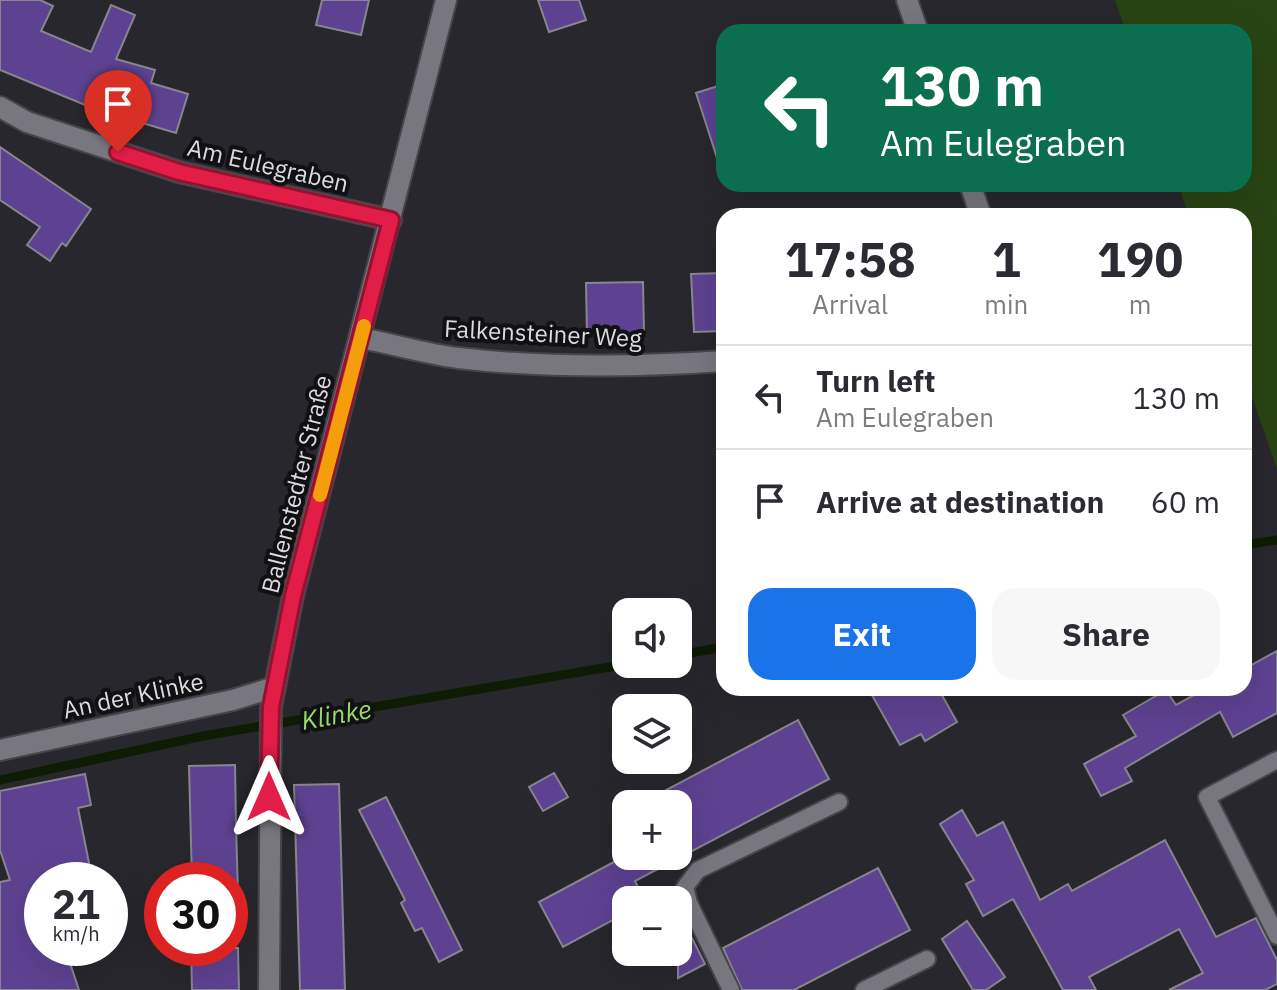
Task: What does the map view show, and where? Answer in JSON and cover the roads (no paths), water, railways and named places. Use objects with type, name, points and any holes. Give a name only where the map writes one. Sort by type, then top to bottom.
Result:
[{"type":"street","name":"Ballenstedter Straße","points":[[269,990],[269,738],[273,697],[293,596],[446,0]]},
{"type":"street","points":[[907,0],[915,24]]},
{"type":"street","name":"Am Eulegraben","points":[[0,107],[27,122],[179,172],[391,220]]},
{"type":"street","name":"Falkensteiner Weg","points":[[361,338],[456,358],[568,364],[667,365],[716,362]]},
{"type":"street","name":"An der Klinke","points":[[0,750],[233,700],[273,697]]},
{"type":"lane","points":[[1277,760],[1207,797],[1277,936]]},
{"type":"lane","points":[[731,990],[689,903],[685,887],[690,878],[698,870],[839,802]]},
{"type":"lane","points":[[864,990],[927,959]]},
{"type":"waterway","name":"Klinke","points":[[1252,544],[1277,540]]},
{"type":"waterway","name":"Klinke","points":[[692,653],[716,648]]},
{"type":"waterway","name":"Klinke","points":[[0,780],[203,736],[612,667]]}]
